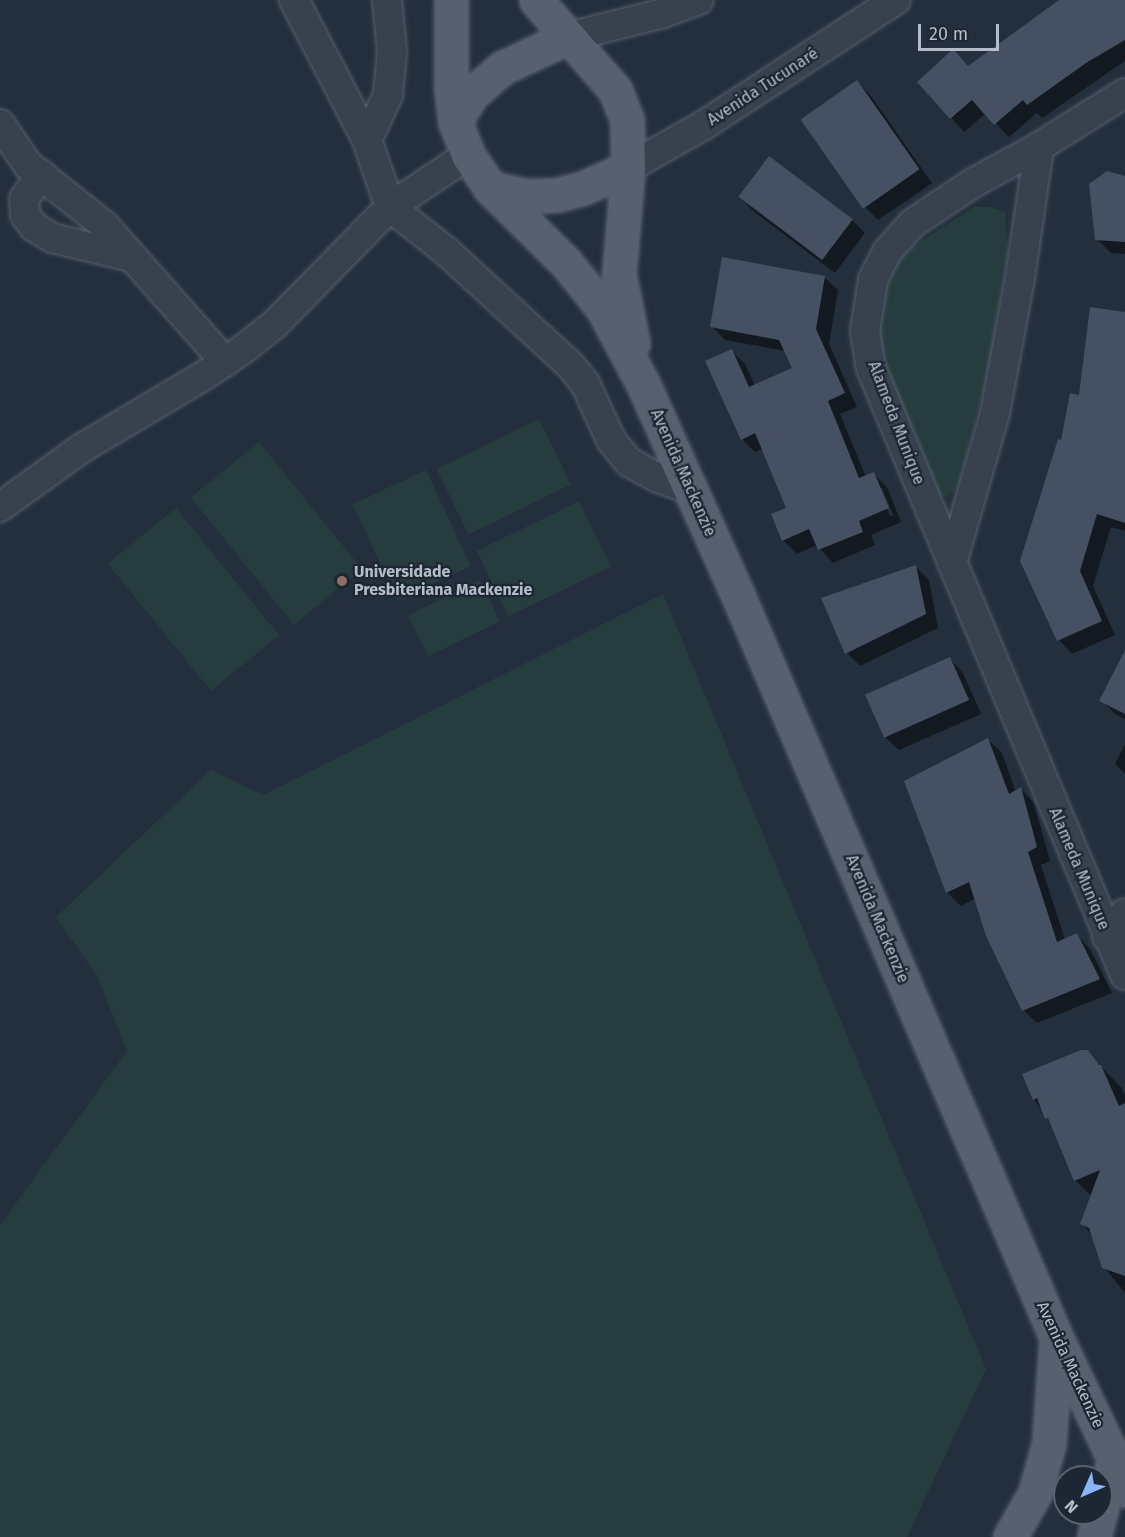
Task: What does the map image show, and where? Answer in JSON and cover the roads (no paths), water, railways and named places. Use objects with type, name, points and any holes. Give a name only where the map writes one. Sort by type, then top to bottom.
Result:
[{"type":"main road","name":"Avenida Mackenzie","points":[[452,0],[451,88],[455,122],[468,154],[490,188],[567,264],[603,309],[640,378],[691,490],[1056,1337],[1114,1459],[1125,1490]]},
{"type":"main road","name":"Avenida Mackenzie","points":[[536,0],[615,90],[627,120],[628,168],[619,274],[640,378]]},
{"type":"main road","points":[[455,122],[472,94],[502,68],[568,37]]},
{"type":"main road","points":[[490,188],[527,196],[557,195],[584,188],[628,168]]},
{"type":"main road","points":[[1010,1537],[1035,1493],[1049,1443],[1056,1337]]},
{"type":"main road","points":[[1094,1537],[1114,1459]]},
{"type":"street","points":[[294,0],[367,140],[390,207],[446,251],[571,366],[585,384],[611,440],[629,462],[656,477],[691,490]]},
{"type":"street","points":[[367,140],[388,95],[392,51],[387,0]]},
{"type":"street","points":[[568,37],[660,14],[699,0]]},
{"type":"street","name":"Avenida Tucunaré","points":[[628,168],[704,125],[896,0]]},
{"type":"street","name":"Alameda Munique","points":[[1125,93],[1039,147],[973,183],[913,224],[887,252],[873,280],[867,306],[865,331],[871,368],[1107,937],[1125,975]]},
{"type":"street","points":[[0,124],[28,165],[104,225],[225,362]]},
{"type":"street","points":[[952,563],[995,413],[1020,278],[1039,147]]},
{"type":"street","points":[[0,507],[82,448],[225,362],[275,324],[390,207],[468,154]]},
{"type":"street","points":[[41,174],[24,199],[25,215],[34,227],[52,238],[131,256]]},
{"type":"street","points":[[1107,937],[1125,913]]},
{"type":"place","name":"Universidade Presbiteriana Mackenzie","points":[[342,581]]}]
